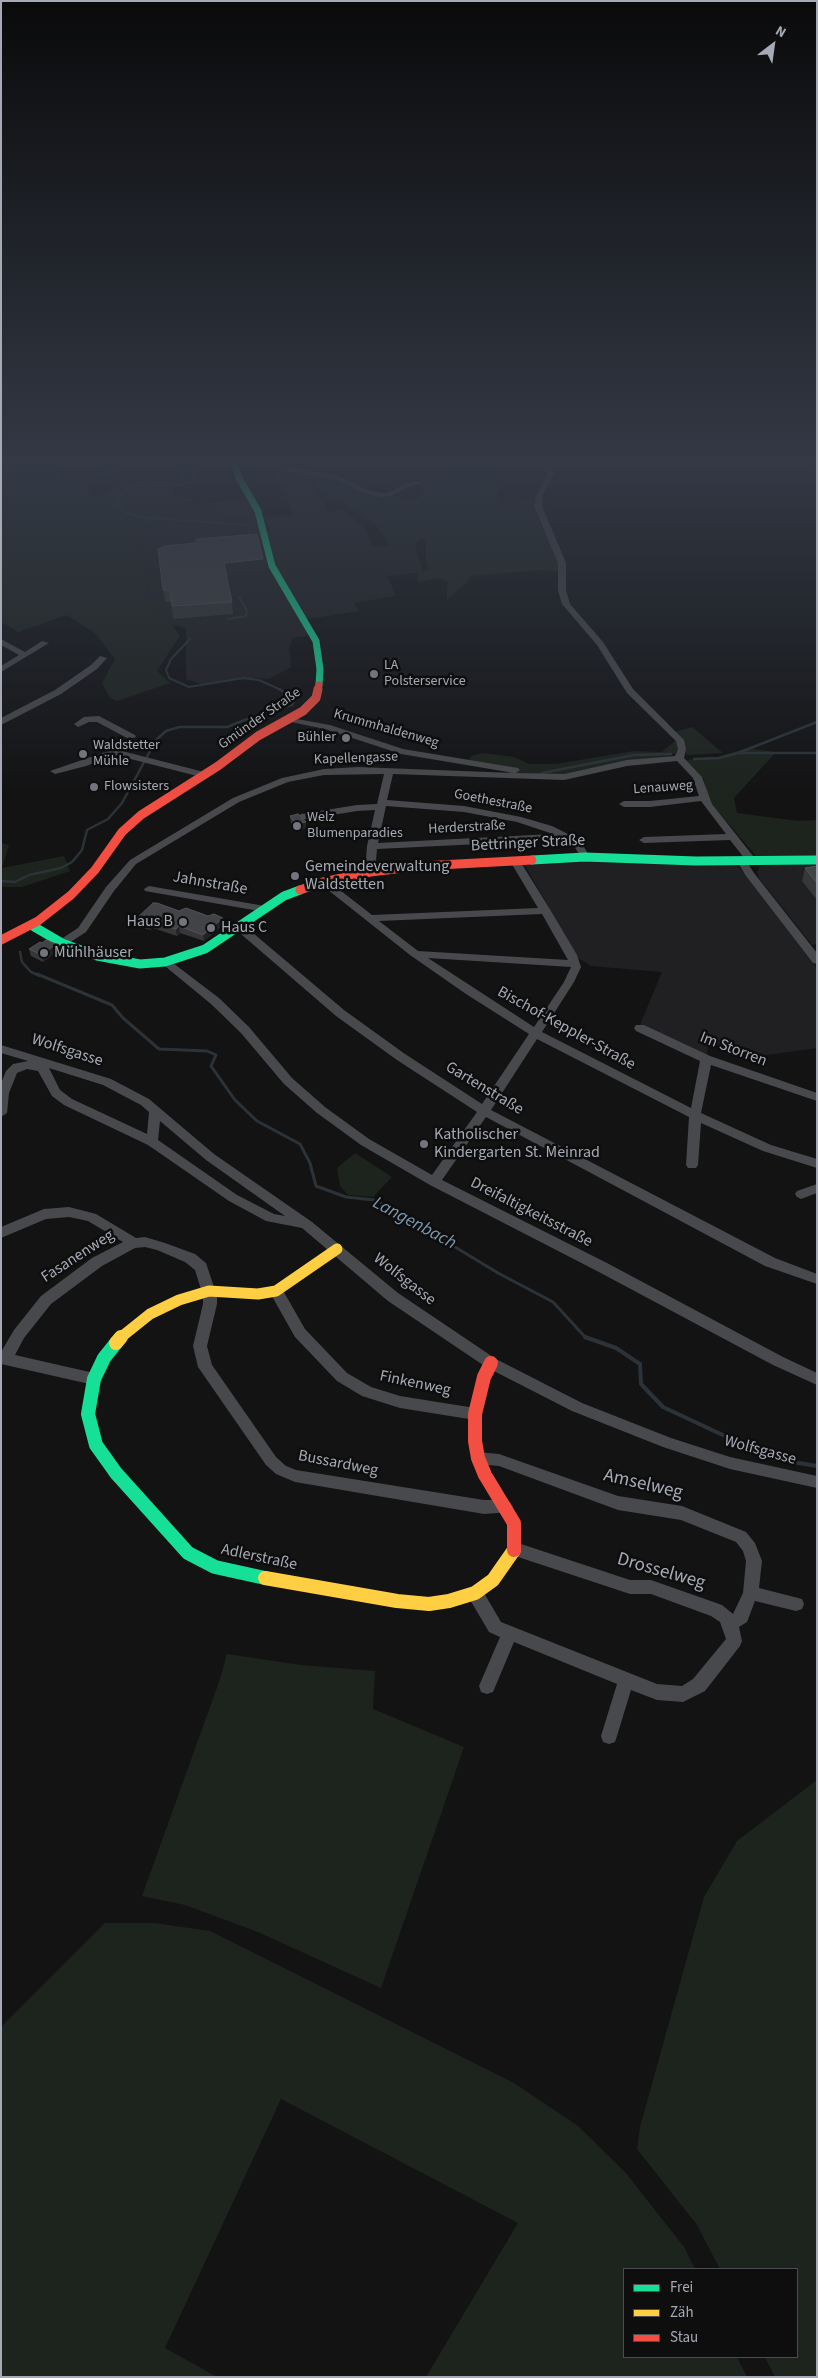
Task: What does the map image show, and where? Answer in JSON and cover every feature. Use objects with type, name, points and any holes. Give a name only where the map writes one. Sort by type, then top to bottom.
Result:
[{"type":"street","name":"Gmünder Straße","points":[[1,940],[31,925],[71,895],[85,882],[131,823],[205,775],[258,736],[310,705],[319,691],[320,669],[318,648],[311,630],[277,575]]},
{"type":"street","points":[[562,575],[562,590],[566,604],[600,644],[630,691],[680,740],[682,749],[679,758],[697,777],[702,786],[703,798],[734,836],[748,861],[750,874],[817,961]]},
{"type":"street","points":[[1,642],[24,655]]},
{"type":"street","points":[[1,670],[45,643]]},
{"type":"street","points":[[1,722],[58,692],[94,667],[103,658]]},
{"type":"street","points":[[55,771],[84,764],[114,752],[134,736],[99,719],[87,719],[78,724]]},
{"type":"street","name":"Krummhaldenweg","points":[[289,719],[327,727],[401,751],[437,759],[512,769],[533,778]]},
{"type":"street","points":[[114,752],[205,775]]},
{"type":"street","name":"Kapellengasse","points":[[62,943],[82,930],[110,889],[133,862],[236,800],[266,787],[306,775],[336,771],[389,770],[533,778],[564,777],[628,763],[679,758]]},
{"type":"street","points":[[370,872],[372,846],[389,770]]},
{"type":"street","name":"Lenauweg","points":[[624,804],[666,803],[703,798]]},
{"type":"street","name":"Goethestraße","points":[[300,817],[382,805],[464,809],[491,813],[549,828],[563,834],[578,844],[585,857]]},
{"type":"street","name":"Herderstraße","points":[[372,846],[542,838],[563,834]]},
{"type":"street","points":[[644,840],[734,836]]},
{"type":"street","name":"Bettringer Straße","points":[[31,925],[62,943],[97,956],[140,964],[166,962],[205,949],[239,928],[284,896],[323,882],[370,872],[421,866],[585,857],[658,860],[817,860]]},
{"type":"street","points":[[434,1182],[484,1111],[569,982],[575,964],[572,955],[515,861]]},
{"type":"street","name":"Bischof-Keppler-Straße","points":[[323,882],[371,918],[414,954],[535,1034],[695,1115],[767,1148],[817,1164]]},
{"type":"street","name":"Jahnstraße","points":[[149,889],[265,909]]},
{"type":"street","points":[[371,918],[546,911]]},
{"type":"street","name":"Gartenstraße","points":[[239,928],[250,935],[340,1013],[401,1057],[484,1111],[770,1262],[817,1279]]},
{"type":"street","points":[[414,954],[575,964]]},
{"type":"street","name":"Dreifaltigkeitsstraße","points":[[166,962],[215,1001],[245,1030],[288,1081],[321,1110],[365,1142],[434,1182],[594,1263],[778,1361],[817,1379]]},
{"type":"street","name":"Im Storren","points":[[640,1028],[706,1059],[817,1096]]},
{"type":"street","name":"Wolfsgasse","points":[[1,1049],[44,1066],[127,1091],[155,1109],[210,1157],[307,1225],[411,1310],[491,1362],[577,1407],[668,1443],[730,1462],[817,1482]]},
{"type":"street","points":[[692,1165],[695,1115],[706,1059]]},
{"type":"street","points":[[1,1113],[3,1093],[12,1071],[21,1065],[44,1066],[56,1093],[68,1102],[152,1142],[232,1198],[271,1218],[307,1225]]},
{"type":"street","points":[[152,1142],[155,1109]]},
{"type":"street","points":[[801,1194],[817,1188]]},
{"type":"street","points":[[1,1234],[44,1214],[69,1212],[92,1217],[134,1243]]},
{"type":"street","name":"Fasanenweg","points":[[4,1359],[19,1334],[46,1300],[97,1262],[134,1243],[146,1242],[190,1258],[200,1267],[209,1291]]},
{"type":"street","name":"Adlerstraße","points":[[337,1249],[276,1291],[258,1294],[209,1291],[179,1300],[150,1314],[123,1335],[104,1358],[94,1379],[88,1414],[96,1445],[116,1473],[188,1553],[215,1567],[239,1573],[397,1601],[429,1604],[449,1601],[474,1593],[493,1580],[516,1549]]},
{"type":"street","name":"Bussardweg","points":[[209,1291],[210,1304],[200,1346],[206,1367],[271,1460],[281,1470],[304,1478],[484,1507],[504,1507]]},
{"type":"street","name":"Finkenweg","points":[[276,1291],[300,1333],[318,1354],[351,1382],[367,1392],[400,1402],[475,1414]]},
{"type":"street","points":[[4,1359],[94,1379]]},
{"type":"street","points":[[491,1362],[484,1377],[475,1414],[475,1441],[478,1458],[514,1523],[516,1549]]},
{"type":"street","name":"Amselweg","points":[[478,1458],[499,1460],[618,1503],[682,1514],[741,1538],[750,1548],[754,1561],[751,1593],[741,1617],[730,1624]]},
{"type":"street","name":"Drosselweg","points":[[516,1549],[630,1587],[651,1587],[716,1610],[730,1624]]},
{"type":"street","points":[[474,1593],[495,1627],[657,1692],[670,1694],[683,1694],[699,1685],[734,1641],[730,1624]]},
{"type":"street","points":[[751,1593],[796,1604]]},
{"type":"street","points":[[486,1686],[509,1634]]},
{"type":"street","points":[[608,1736],[626,1680]]},
{"type":"shaded area","points":[[1,575],[144,575],[150,595],[180,636],[157,671],[170,683],[117,701],[110,698],[102,683],[115,659],[95,633],[67,615],[18,632],[1,622]]},
{"type":"shaded area","points":[[144,575],[396,575],[387,576],[396,596],[354,603],[359,611],[302,620],[308,636],[293,638],[289,646],[291,667],[269,679],[256,678],[201,684],[186,679],[186,628],[172,625],[150,595]]},
{"type":"shaded area","points":[[418,575],[483,575],[470,576],[469,580],[447,600],[447,586],[449,583],[439,578],[418,582]]},
{"type":"shaded area","points":[[692,727],[723,753],[687,755],[675,732]]},
{"type":"shaded area","points":[[677,739],[680,745],[676,753],[669,756],[624,761],[559,775],[507,773],[510,768],[468,762],[471,756],[482,753],[514,757],[529,764],[556,764],[634,751],[662,752]]},
{"type":"shaded area","points":[[747,748],[776,752],[734,798],[737,813],[799,821],[817,820],[817,858],[756,856],[707,797],[704,779],[686,760],[718,757]]},
{"type":"shaded area","points":[[1,843],[9,845],[2,868],[64,856],[70,871],[22,887],[1,887]]},
{"type":"shaded area","points":[[585,859],[731,863],[740,868],[817,968],[817,1048],[752,1057],[708,1044],[707,1057],[639,1027],[662,972],[591,966],[578,958],[524,864]]},
{"type":"shaded area","points":[[817,865],[817,944],[812,945],[759,878],[757,872],[760,866]]},
{"type":"shaded area","points":[[355,1153],[392,1177],[373,1197],[348,1195],[340,1186],[337,1168]]},
{"type":"shaded area","points":[[227,1654],[301,1665],[375,1671],[373,1709],[464,1747],[381,1988],[258,1932],[185,1905],[142,1896],[219,1682]]},
{"type":"shaded area","points":[[817,1780],[817,2377],[775,2377],[766,2358],[798,2358],[798,2268],[719,2268],[697,2225],[637,2149],[640,2127],[704,1897],[737,1841]]},
{"type":"shaded area","points":[[105,1923],[154,1923],[210,1931],[514,2083],[578,2126],[625,2172],[684,2247],[694,2268],[623,2268],[623,2358],[738,2358],[747,2377],[426,2377],[518,2223],[281,2099],[165,2348],[217,2377],[1,2377],[1,2027]]},
{"type":"building","points":[[161,575],[226,575],[232,602],[172,606],[170,590],[163,590]]},
{"type":"building","points":[[298,814],[306,822],[296,824],[290,816]]},
{"type":"building","points":[[817,866],[817,883],[805,868]]},
{"type":"building","points":[[153,903],[179,911],[186,908],[208,916],[214,914],[223,918],[203,935],[179,926],[176,929],[152,921],[149,924],[136,919]]},
{"type":"building","points":[[46,940],[56,944],[42,955],[29,949],[40,942],[42,943]]},
{"type":"waterway","points":[[228,619],[246,616],[247,611],[239,597]]},
{"type":"waterway","points":[[190,639],[171,659],[166,670],[169,678],[189,687],[243,678],[259,680],[280,689]]},
{"type":"waterway","points":[[1,881],[15,882],[29,875],[61,868],[72,862],[82,850],[87,830],[108,819],[122,803],[156,740],[166,731],[179,727],[227,727],[265,712],[292,705],[295,699],[280,689]]},
{"type":"waterway","points":[[694,759],[719,758],[738,753],[817,722]]},
{"type":"waterway","points":[[740,753],[817,753]]},
{"type":"waterway","points":[[542,773],[634,755],[671,754]]},
{"type":"waterway","name":"Langenbach","points":[[20,952],[22,962],[31,972],[40,976]]},
{"type":"waterway","name":"Langenbach","points":[[37,974],[112,1005],[123,1018],[159,1049],[207,1051],[216,1055],[211,1066],[235,1100],[257,1121],[300,1144],[310,1163],[316,1186],[346,1197],[374,1200],[389,1207],[498,1273],[553,1302],[585,1337]]},
{"type":"waterway","name":"Langenbach","points":[[585,1337],[616,1348],[640,1364],[641,1384],[663,1407],[774,1459],[817,1466]]},
{"type":"traffic: fast","points":[[277,575],[316,641],[320,669],[319,685]]},
{"type":"traffic: fast","points":[[532,860],[585,857],[696,861],[817,860]]},
{"type":"traffic: fast","points":[[31,925],[62,943],[97,956],[140,964],[165,962],[205,949],[284,896],[300,890]]},
{"type":"traffic: fast","points":[[116,1343],[104,1358],[94,1379],[88,1414],[96,1445],[116,1473],[188,1553],[215,1567],[265,1578]]},
{"type":"traffic: slow","points":[[116,1343],[123,1335],[150,1314],[179,1300],[209,1291],[258,1294],[276,1291],[337,1249]]},
{"type":"traffic: slow","points":[[265,1578],[397,1601],[429,1604],[449,1601],[475,1593],[493,1580],[514,1550]]},
{"type":"traffic: jam","points":[[1,940],[38,921],[71,895],[95,870],[122,832],[141,815],[218,766],[258,736],[303,711],[316,698],[319,685]]},
{"type":"traffic: jam","points":[[300,890],[323,882],[370,872],[421,866],[532,860]]},
{"type":"traffic: jam","points":[[491,1363],[484,1377],[475,1414],[475,1441],[478,1458],[485,1475],[514,1523],[514,1550]]},
{"type":"place","name":"LA Polsterservice","points":[[374,674]]},
{"type":"place","name":"Bühler","points":[[346,738]]},
{"type":"place","name":"Waldstetter Mühle","points":[[83,754]]},
{"type":"place","name":"Flowsisters","points":[[94,787]]},
{"type":"place","name":"Welz Blumenparadies","points":[[297,826]]},
{"type":"place","name":"Gemeindeverwaltung Waldstetten","points":[[295,876]]},
{"type":"place","name":"Haus B","points":[[183,922]]},
{"type":"place","name":"Haus C","points":[[211,928]]},
{"type":"place","name":"Mühlhäuser","points":[[44,953]]},
{"type":"place","name":"Katholischer Kindergarten St. Meinrad","points":[[424,1144]]}]
